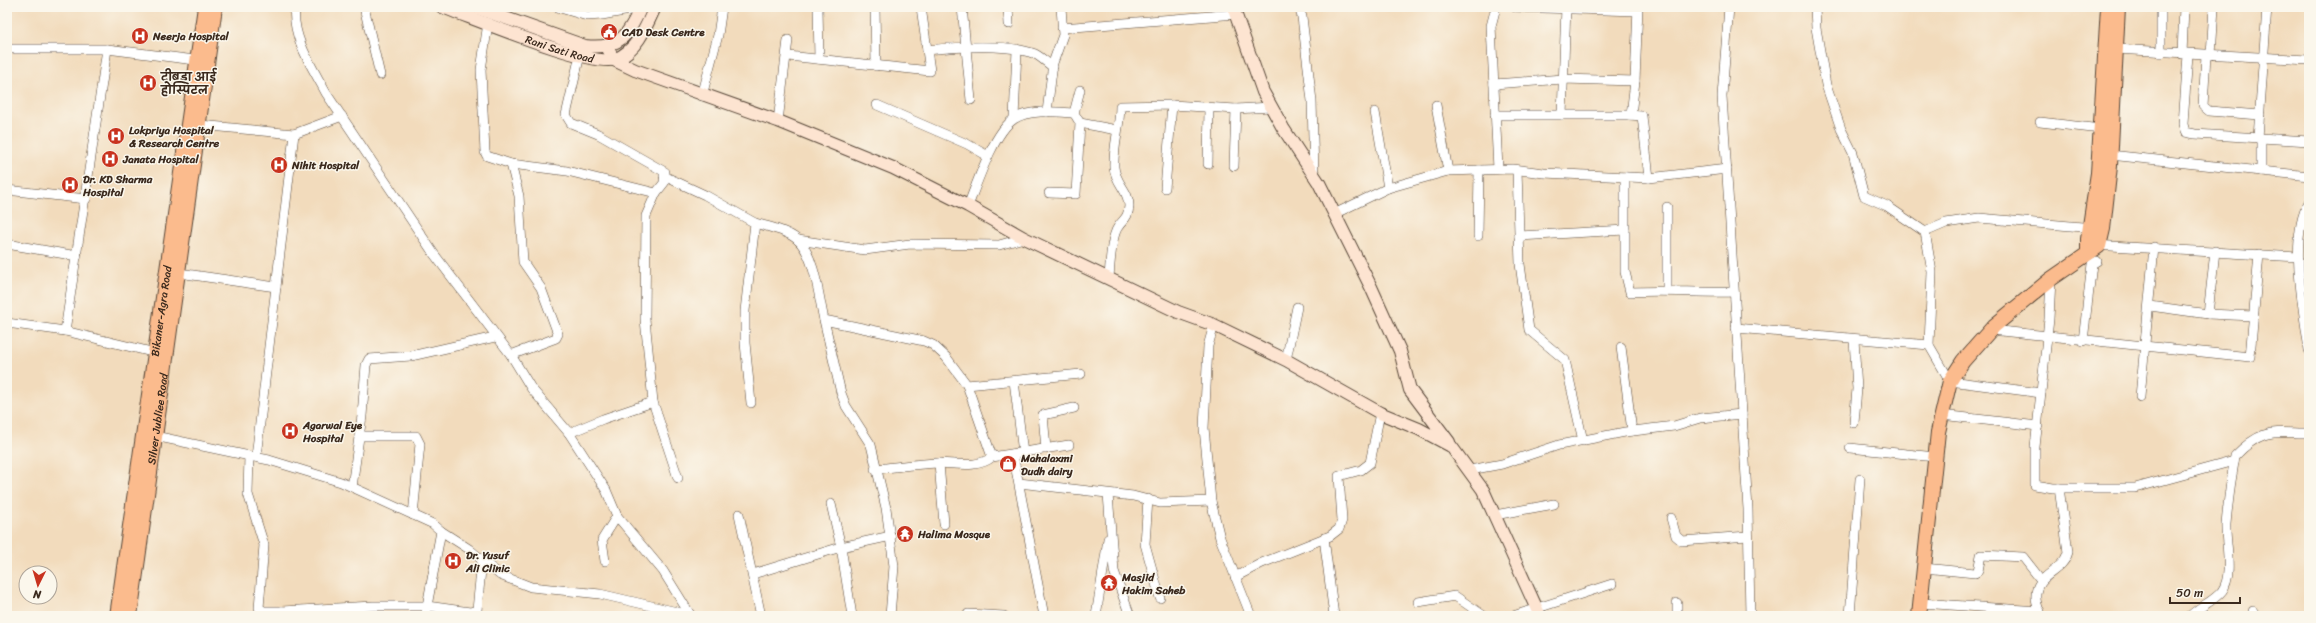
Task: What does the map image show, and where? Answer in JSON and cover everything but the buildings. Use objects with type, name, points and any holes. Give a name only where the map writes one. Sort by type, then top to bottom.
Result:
[{"type":"main road","name":"Bikaner-Agra Road","points":[[162,355],[202,61],[205,7]]},
{"type":"main road","name":"Silver Jubliee Road","points":[[130,616],[150,435],[162,355],[179,273],[200,124],[202,61],[215,7]]},
{"type":"main road","points":[[2096,229],[2108,7]]},
{"type":"main road","points":[[1920,610],[1935,457],[1941,415],[1950,381],[1963,361],[1991,330],[2051,279],[2093,251],[2110,155],[2118,7]]},
{"type":"main road","points":[[117,616],[150,435]]},
{"type":"street","points":[[295,7],[294,17],[296,29],[326,93],[434,254],[495,337],[511,355],[531,388],[569,433],[606,490],[617,516],[663,572],[690,615]]},
{"type":"street","points":[[364,7],[380,74]]},
{"type":"street","name":"Rani Sati Road","points":[[442,7],[580,56],[600,60],[614,60]]},
{"type":"street","points":[[474,7],[585,46],[607,47],[625,36],[641,8]]},
{"type":"street","points":[[557,7],[587,16],[602,16],[641,8]]},
{"type":"street","points":[[614,60],[627,53],[634,46],[655,7]]},
{"type":"street","points":[[702,96],[718,35],[722,7]]},
{"type":"street","points":[[818,7],[819,59]]},
{"type":"street","points":[[875,7],[876,66]]},
{"type":"street","points":[[788,56],[930,71],[922,7]]},
{"type":"street","points":[[962,7],[971,100]]},
{"type":"street","points":[[1008,7],[1009,24]]},
{"type":"street","points":[[1047,112],[1053,67],[1062,40],[1061,7]]},
{"type":"street","points":[[1299,7],[1302,17],[1312,101],[1314,175]]},
{"type":"street","points":[[1496,7],[1491,26],[1498,169]]},
{"type":"street","points":[[1515,7],[1638,9],[1635,81],[1631,116],[1629,115]]},
{"type":"street","points":[[1729,7],[1722,96],[1742,414],[1750,616]]},
{"type":"street","points":[[1815,7],[1826,85],[1841,129],[1853,153],[1864,196],[1887,206],[1926,232],[1932,272],[1929,345],[1950,381],[2041,393]]},
{"type":"street","points":[[2160,7],[2161,53]]},
{"type":"street","points":[[2184,7],[2185,54],[2183,124],[2185,132],[2195,134],[2309,141]]},
{"type":"street","points":[[2214,7],[2203,106],[2208,111],[2260,115]]},
{"type":"street","points":[[2261,171],[2259,138],[2267,7]]},
{"type":"street","points":[[1562,115],[1566,8]]},
{"type":"street","points":[[1062,28],[1234,10],[1263,92],[1314,175],[1334,214],[1400,351],[1410,390],[1470,470],[1483,490],[1538,612]]},
{"type":"street","points":[[488,23],[481,70],[485,152],[490,158],[511,164],[567,171],[656,193]]},
{"type":"street","points":[[778,121],[788,56],[788,40]]},
{"type":"street","points":[[607,47],[614,60],[635,70],[702,96],[778,121],[893,168],[968,206],[1024,238],[1178,312],[1214,325],[1286,360],[1380,413],[1419,429],[1451,446]]},
{"type":"street","points":[[928,50],[966,47],[1018,50],[1036,55],[1053,67]]},
{"type":"street","points":[[7,49],[107,49],[202,61]]},
{"type":"street","points":[[65,331],[86,199],[107,49]]},
{"type":"street","points":[[2116,49],[2161,53],[2309,60]]},
{"type":"street","points":[[1014,118],[1018,50]]},
{"type":"street","points":[[580,56],[566,115],[571,123],[598,134],[665,172],[661,188],[656,193],[646,216],[646,342],[653,402],[678,478]]},
{"type":"street","points":[[1494,84],[1563,80],[1635,81]]},
{"type":"street","points":[[1049,193],[1076,194],[1080,123],[1074,113],[1080,90]]},
{"type":"street","points":[[877,105],[967,144],[988,156]]},
{"type":"street","points":[[1109,278],[1111,254],[1118,227],[1126,220],[1129,206],[1127,192],[1116,178],[1114,167],[1120,106],[1172,105],[1209,108],[1271,107]]},
{"type":"street","points":[[1164,188],[1172,105]]},
{"type":"street","points":[[1436,105],[1448,171]]},
{"type":"street","points":[[1208,164],[1209,108]]},
{"type":"street","points":[[1234,166],[1236,108]]},
{"type":"street","points":[[968,206],[988,156],[1006,127],[1014,118],[1047,112],[1074,113]]},
{"type":"street","points":[[1375,112],[1388,188]]},
{"type":"street","points":[[1495,115],[1642,116],[1649,178]]},
{"type":"street","points":[[200,124],[294,134],[342,116]]},
{"type":"street","points":[[2040,122],[2101,129]]},
{"type":"street","points":[[1080,123],[1117,130]]},
{"type":"street","points":[[294,134],[276,287],[248,494],[264,545],[259,608],[264,611],[282,613],[373,606],[427,606],[470,612],[477,610],[482,560]]},
{"type":"street","points":[[2110,155],[2309,176]]},
{"type":"street","points":[[511,164],[519,196],[523,262],[541,288],[558,334],[556,338],[511,355]]},
{"type":"street","points":[[1334,214],[1388,188],[1448,171],[1498,169],[1649,178],[1727,169]]},
{"type":"street","points":[[1478,236],[1479,170]]},
{"type":"street","points":[[1517,170],[1520,264],[1529,330],[1565,360],[1583,441]]},
{"type":"street","points":[[664,176],[705,195],[755,223],[781,231],[798,240],[865,250],[910,244],[999,245],[1024,238]]},
{"type":"street","points":[[1625,177],[1625,272],[1630,292],[1667,290],[1693,293],[1734,292]]},
{"type":"street","points":[[7,190],[86,199]]},
{"type":"street","points":[[2309,202],[2304,211],[2298,257],[2306,296],[2309,350]]},
{"type":"street","points":[[1666,207],[1667,290]]},
{"type":"street","points":[[1926,232],[1946,223],[1979,218],[2096,229]]},
{"type":"street","points":[[751,403],[745,343],[745,311],[755,223]]},
{"type":"street","points":[[1519,236],[1624,230]]},
{"type":"street","points":[[798,240],[809,258],[841,393],[846,406],[868,437],[891,536],[894,566],[890,616]]},
{"type":"street","points":[[7,244],[77,256]]},
{"type":"street","points":[[2083,341],[2093,251],[2154,247],[2298,257]]},
{"type":"street","points":[[2140,397],[2150,306],[2154,247]]},
{"type":"street","points":[[2208,314],[2215,251]]},
{"type":"street","points":[[1991,330],[2083,341],[2250,357],[2259,254]]},
{"type":"street","points":[[179,273],[276,287]]},
{"type":"street","points":[[2051,279],[2038,426],[2035,486],[2059,488],[2135,488],[2234,461]]},
{"type":"street","points":[[2150,306],[2208,314],[2254,316]]},
{"type":"street","points":[[1286,360],[1297,307]]},
{"type":"street","points":[[824,320],[924,341],[932,345],[946,357],[967,385],[992,457]]},
{"type":"street","points":[[7,323],[65,331],[162,355]]},
{"type":"street","points":[[1214,325],[1208,346],[1204,428],[1211,501],[1220,538],[1251,616]]},
{"type":"street","points":[[1736,328],[1929,345]]},
{"type":"street","points":[[352,487],[366,365],[369,359],[411,356],[495,337]]},
{"type":"street","points":[[1854,339],[1857,389],[1854,423]]},
{"type":"street","points":[[1621,347],[1632,431]]},
{"type":"street","points":[[967,385],[1081,374]]},
{"type":"street","points":[[1014,380],[1023,453]]},
{"type":"street","points":[[569,433],[603,419],[653,402]]},
{"type":"street","points":[[1046,449],[1043,415],[1074,408]]},
{"type":"street","points":[[1235,577],[1262,563],[1324,538],[1339,529],[1342,520],[1340,476],[1361,470],[1370,463],[1380,413]]},
{"type":"street","points":[[1470,470],[1502,464],[1559,445],[1632,431],[1674,426],[1700,418],[1742,414]]},
{"type":"street","points":[[1941,415],[2038,426]]},
{"type":"street","points":[[2190,616],[2198,608],[2222,591],[2226,580],[2228,551],[2226,526],[2235,456],[2242,448],[2265,434],[2274,431],[2309,433]]},
{"type":"street","points":[[150,435],[253,456],[352,487],[433,524],[469,549],[500,575],[531,587],[600,594],[655,612],[690,615]]},
{"type":"street","points":[[359,436],[416,436],[419,438],[420,444],[413,515]]},
{"type":"street","points":[[875,469],[939,463],[960,465],[987,461],[992,457],[1069,445]]},
{"type":"street","points":[[1850,448],[1935,457]]},
{"type":"street","points":[[1013,454],[1044,616]]},
{"type":"street","points":[[939,463],[944,524]]},
{"type":"street","points":[[1850,616],[1860,479]]},
{"type":"street","points":[[1019,483],[1148,499],[1165,504],[1211,501]]},
{"type":"street","points":[[1920,610],[2040,614],[2036,598],[2041,580],[2062,565],[2067,559],[2068,552],[2059,488]]},
{"type":"street","points":[[1108,494],[1114,571],[1130,616]]},
{"type":"street","points":[[1148,499],[1146,544],[1160,598]]},
{"type":"street","points":[[832,504],[841,547],[852,616]]},
{"type":"street","points":[[1495,515],[1554,504]]},
{"type":"street","points":[[740,514],[761,616]]},
{"type":"street","points":[[606,561],[602,540],[617,516]]},
{"type":"street","points":[[1671,518],[1676,536],[1682,541],[1748,536]]},
{"type":"street","points":[[1096,616],[1110,529]]},
{"type":"street","points":[[426,616],[441,531]]},
{"type":"street","points":[[753,574],[841,547],[891,536]]},
{"type":"street","points":[[1324,538],[1334,616]]},
{"type":"street","points":[[1924,568],[1975,573],[1978,571],[1981,555],[2020,557],[2026,560],[2041,580]]},
{"type":"street","points":[[1513,616],[1538,612],[1612,584]]},
{"type":"street","points":[[1418,602],[1455,596],[1484,616]]},
{"type":"street","points":[[1677,603],[1677,616]]},
{"type":"street","points":[[373,606],[373,616]]},
{"type":"street","points":[[968,614],[1004,616]]},
{"type":"place","name":"CAD Desk Centre","points":[[609,32]]},
{"type":"place","name":"Neerja Hospital","points":[[140,36]]},
{"type":"place","name":"टीबड़ा आई होस्पिटल","points":[[148,83]]},
{"type":"place","name":"Lokpriya Hospital & Research Centre","points":[[116,136]]},
{"type":"place","name":"Janata Hospital","points":[[110,159]]},
{"type":"place","name":"Nihit Hospital","points":[[279,165]]},
{"type":"place","name":"Dr. KD Sharma Hospital","points":[[70,185]]},
{"type":"place","name":"Agarwal Eye Hospital","points":[[290,431]]},
{"type":"place","name":"Mahalaxmi Dudh dairy","points":[[1008,464]]},
{"type":"place","name":"Halima Mosque","points":[[905,534]]},
{"type":"place","name":"Dr. Yusuf Ali Clinic","points":[[453,561]]},
{"type":"place","name":"Masjid Hakim Saheb","points":[[1109,583]]}]
